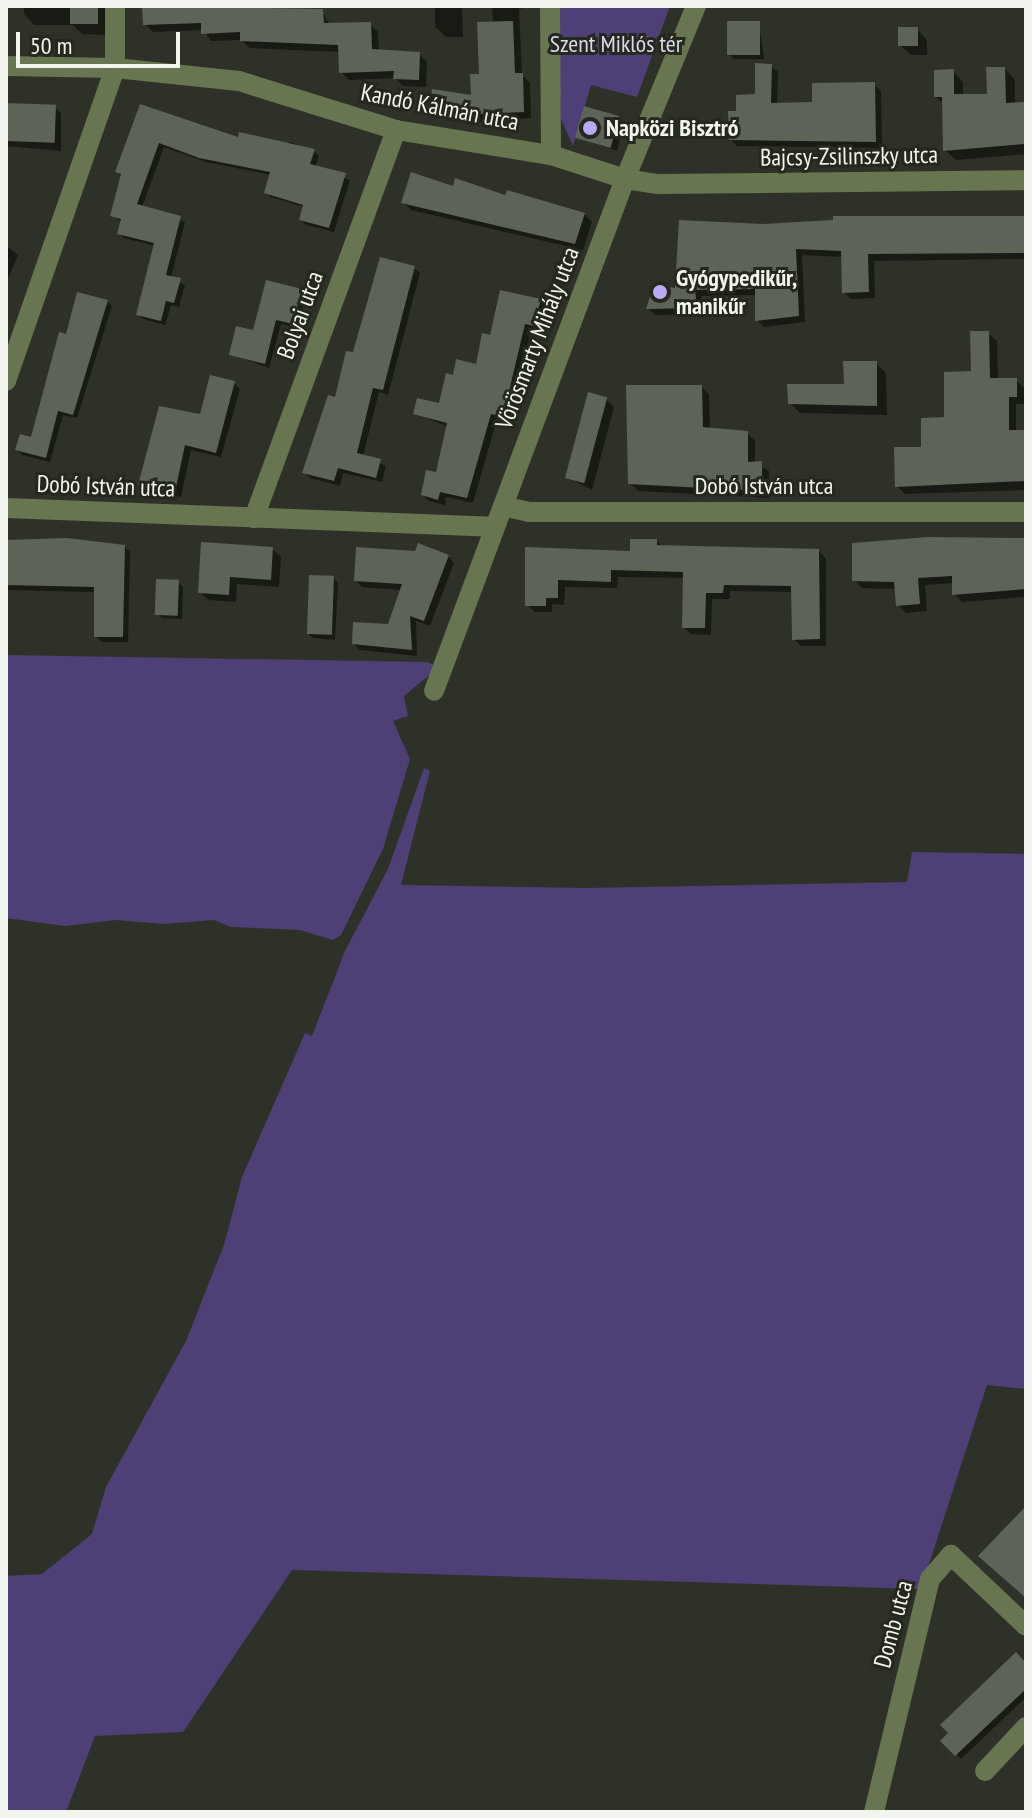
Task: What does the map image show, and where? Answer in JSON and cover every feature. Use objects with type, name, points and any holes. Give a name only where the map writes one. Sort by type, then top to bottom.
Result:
[{"type":"street","points":[[6,381],[115,68],[115,6]]},
{"type":"street","points":[[550,6],[551,155]]},
{"type":"street","name":"Vörösmarty Mihály utca","points":[[434,691],[492,527],[503,506],[625,179],[696,6]]},
{"type":"street","name":"Kandó Kálmán utca","points":[[6,66],[115,68],[239,81],[396,130],[551,155],[625,179]]},
{"type":"street","name":"Bolyai utca","points":[[254,518],[396,130]]},
{"type":"street","name":"Bajcsy-Zsilinszky utca","points":[[625,179],[658,184],[1026,180]]},
{"type":"street","name":"Dobó István utca","points":[[503,506],[528,512],[1026,512]]},
{"type":"street","name":"Dobó István utca","points":[[6,508],[492,527]]},
{"type":"street","name":"Domb utca","points":[[874,1812],[930,1579],[951,1555],[1026,1626]]},
{"type":"street","points":[[985,1771],[1026,1727]]},
{"type":"green space","name":"Szent Miklós tér","points":[[557,6],[670,6],[637,97],[591,85],[573,146],[561,119]]},
{"type":"green space","points":[[6,655],[427,662],[439,667],[404,696],[408,716],[393,721],[410,759],[383,849],[341,935],[333,940],[300,930],[231,927],[214,920],[163,924],[116,920],[65,926],[6,918]]},
{"type":"green space","points":[[424,768],[430,771],[401,885],[586,888],[907,882],[912,852],[1026,854],[1026,1389],[987,1385],[921,1589],[292,1570],[183,1732],[95,1736],[66,1812],[6,1812],[6,1576],[42,1574],[92,1534],[106,1487],[186,1341],[224,1245],[242,1177],[305,1033],[312,1036],[345,951],[388,869]]},
{"type":"building","points":[[70,6],[98,6],[98,24],[70,24]]},
{"type":"building","points":[[142,6],[323,9],[324,23],[371,22],[372,49],[420,52],[419,80],[393,79],[394,71],[339,73],[338,45],[240,41],[240,32],[201,34],[201,23],[143,25]]},
{"type":"building","points":[[513,21],[515,73],[523,73],[524,112],[461,115],[429,111],[432,89],[471,95],[470,74],[479,74],[477,22]]},
{"type":"building","points":[[727,21],[760,21],[760,55],[727,55]]},
{"type":"building","points":[[898,27],[918,27],[918,46],[898,46]]},
{"type":"building","points":[[755,63],[772,64],[771,103],[812,102],[812,83],[875,82],[876,142],[729,140],[728,111],[736,111],[736,95],[755,94]]},
{"type":"building","points":[[986,67],[1005,67],[1006,103],[1025,102],[1025,144],[943,151],[942,97],[934,97],[934,70],[954,69],[954,94],[987,94]]},
{"type":"building","points":[[6,103],[56,105],[55,143],[6,141]]},
{"type":"building","points":[[140,104],[238,137],[239,132],[315,149],[310,164],[346,173],[329,228],[299,220],[303,205],[264,193],[270,172],[199,158],[159,143],[137,204],[181,216],[166,275],[181,278],[174,303],[166,301],[161,321],[136,315],[154,243],[117,234],[121,219],[110,216],[121,174],[115,172]]},
{"type":"building","points":[[584,106],[620,116],[610,148],[575,138]]},
{"type":"building","points":[[411,172],[453,186],[455,178],[505,195],[507,190],[585,213],[575,244],[401,203]]},
{"type":"building","points":[[833,216],[1026,216],[1026,253],[868,254],[869,292],[842,293],[841,251],[796,249],[799,316],[755,321],[755,289],[695,290],[697,308],[646,309],[654,284],[675,288],[679,220],[763,224],[833,220]]},
{"type":"building","points":[[380,257],[415,266],[383,390],[373,388],[357,453],[381,459],[376,478],[338,468],[334,481],[302,473],[328,395],[335,397],[346,351],[353,352]]},
{"type":"building","points":[[266,280],[302,289],[293,324],[276,320],[265,364],[229,355],[236,326],[253,330]]},
{"type":"building","points":[[500,290],[541,299],[534,326],[525,324],[503,417],[491,414],[467,498],[440,492],[438,500],[421,495],[426,470],[436,472],[447,423],[413,414],[417,398],[439,403],[446,373],[453,375],[456,359],[476,364],[482,333],[490,335]]},
{"type":"building","points":[[77,292],[108,300],[73,415],[58,411],[46,458],[15,450],[20,434],[31,437],[59,332],[66,334]]},
{"type":"building","points":[[970,331],[989,331],[990,378],[1017,378],[1017,397],[1009,397],[1009,430],[1026,430],[1026,481],[895,487],[894,447],[921,447],[921,418],[944,417],[944,372],[971,371]]},
{"type":"building","points":[[843,361],[877,361],[877,406],[788,404],[787,384],[844,384]]},
{"type":"building","points":[[210,375],[235,381],[216,453],[185,445],[175,492],[138,485],[159,406],[200,414]]},
{"type":"building","points":[[626,385],[702,385],[703,427],[748,431],[748,462],[762,461],[762,491],[628,484]]},
{"type":"building","points":[[588,392],[607,397],[584,483],[565,478]]},
{"type":"building","points":[[928,537],[1026,538],[1026,589],[952,595],[952,576],[918,578],[920,604],[896,606],[894,582],[852,581],[852,543]]},
{"type":"building","points":[[67,538],[125,545],[123,637],[94,637],[94,587],[6,585],[6,540]]},
{"type":"building","points":[[630,539],[657,539],[657,545],[819,549],[820,639],[792,640],[791,586],[724,585],[723,593],[706,593],[705,628],[682,628],[683,572],[611,570],[611,582],[558,580],[558,598],[546,598],[546,606],[525,606],[525,547],[630,551]]},
{"type":"building","points":[[201,542],[273,547],[271,580],[230,577],[229,595],[198,593]]},
{"type":"building","points":[[418,543],[449,555],[424,621],[410,616],[412,650],[352,644],[353,622],[388,624],[402,584],[354,581],[356,547],[415,551]]},
{"type":"building","points":[[309,575],[334,576],[332,635],[307,634]]},
{"type":"building","points":[[156,579],[179,580],[178,616],[155,615]]},
{"type":"building","points":[[1026,1506],[1026,1598],[978,1556]]},
{"type":"building","points":[[1016,1652],[1026,1663],[1026,1689],[955,1756],[940,1741],[948,1733],[940,1725]]},
{"type":"place","name":"Napközi Bisztró","points":[[590,128]]},
{"type":"place","name":"Gyógypedikűr, manikűr","points":[[660,292]]}]
